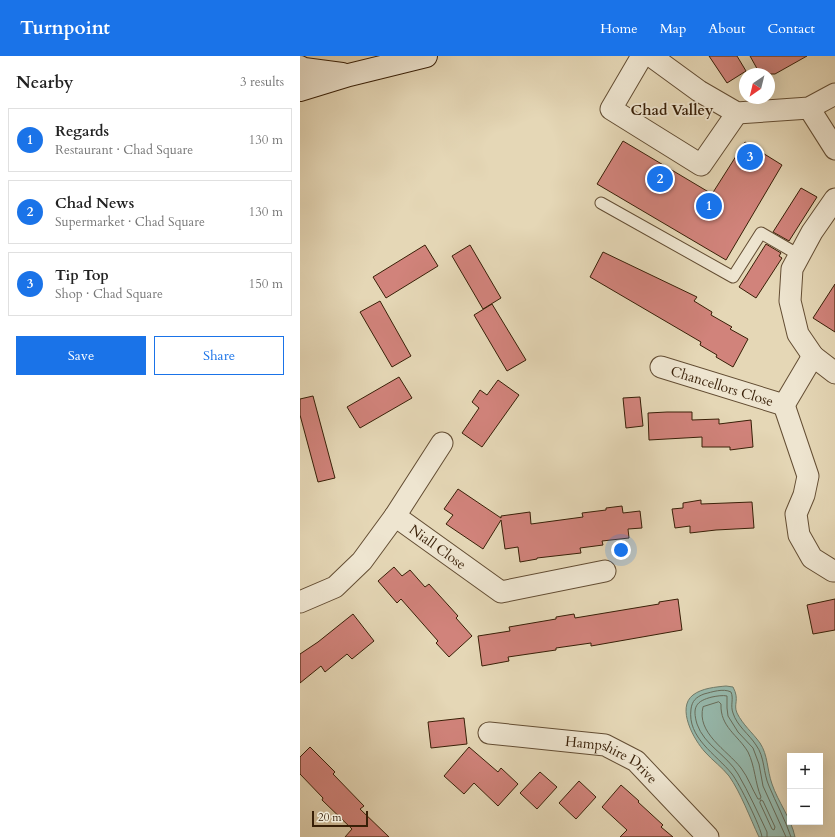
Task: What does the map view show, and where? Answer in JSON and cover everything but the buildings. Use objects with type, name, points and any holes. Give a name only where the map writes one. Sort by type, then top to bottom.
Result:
[{"type":"main road","points":[[301,77],[349,75],[426,56]]},
{"type":"street","points":[[642,56],[611,109],[701,165],[737,113]]},
{"type":"street","points":[[651,56],[699,91],[737,113],[809,108],[835,94]]},
{"type":"street","points":[[809,108],[835,150]]},
{"type":"street","points":[[835,199],[812,232],[792,269],[790,300],[798,334],[813,356],[835,373]]},
{"type":"street","name":"Chancellors Close","points":[[813,356],[784,405],[808,476],[804,495],[796,514],[799,535],[812,558],[835,571]]},
{"type":"street","name":"Chancellors Close","points":[[661,367],[784,405]]},
{"type":"street","points":[[396,516],[442,443]]},
{"type":"street","name":"Niall Close","points":[[300,602],[335,587],[362,561],[396,516],[501,592],[605,571]]},
{"type":"street","name":"Hampshire Drive","points":[[489,732],[605,745],[636,760],[708,837]]},
{"type":"lane","points":[[601,203],[732,277],[761,233],[799,255]]},
{"type":"water","points":[[726,686],[733,687],[736,695],[737,713],[763,748],[772,784],[787,815],[787,825],[792,825],[795,837],[759,837],[729,776],[705,752],[696,740],[688,724],[686,708],[688,701],[693,695],[709,688]]},
{"type":"place","name":"Tip Top","points":[[750,157]]},
{"type":"place","name":"Chad News","points":[[660,179]]},
{"type":"place","name":"Regards","points":[[709,206]]},
{"type":"district","name":"Chad Valley","points":[[672,110]]}]
